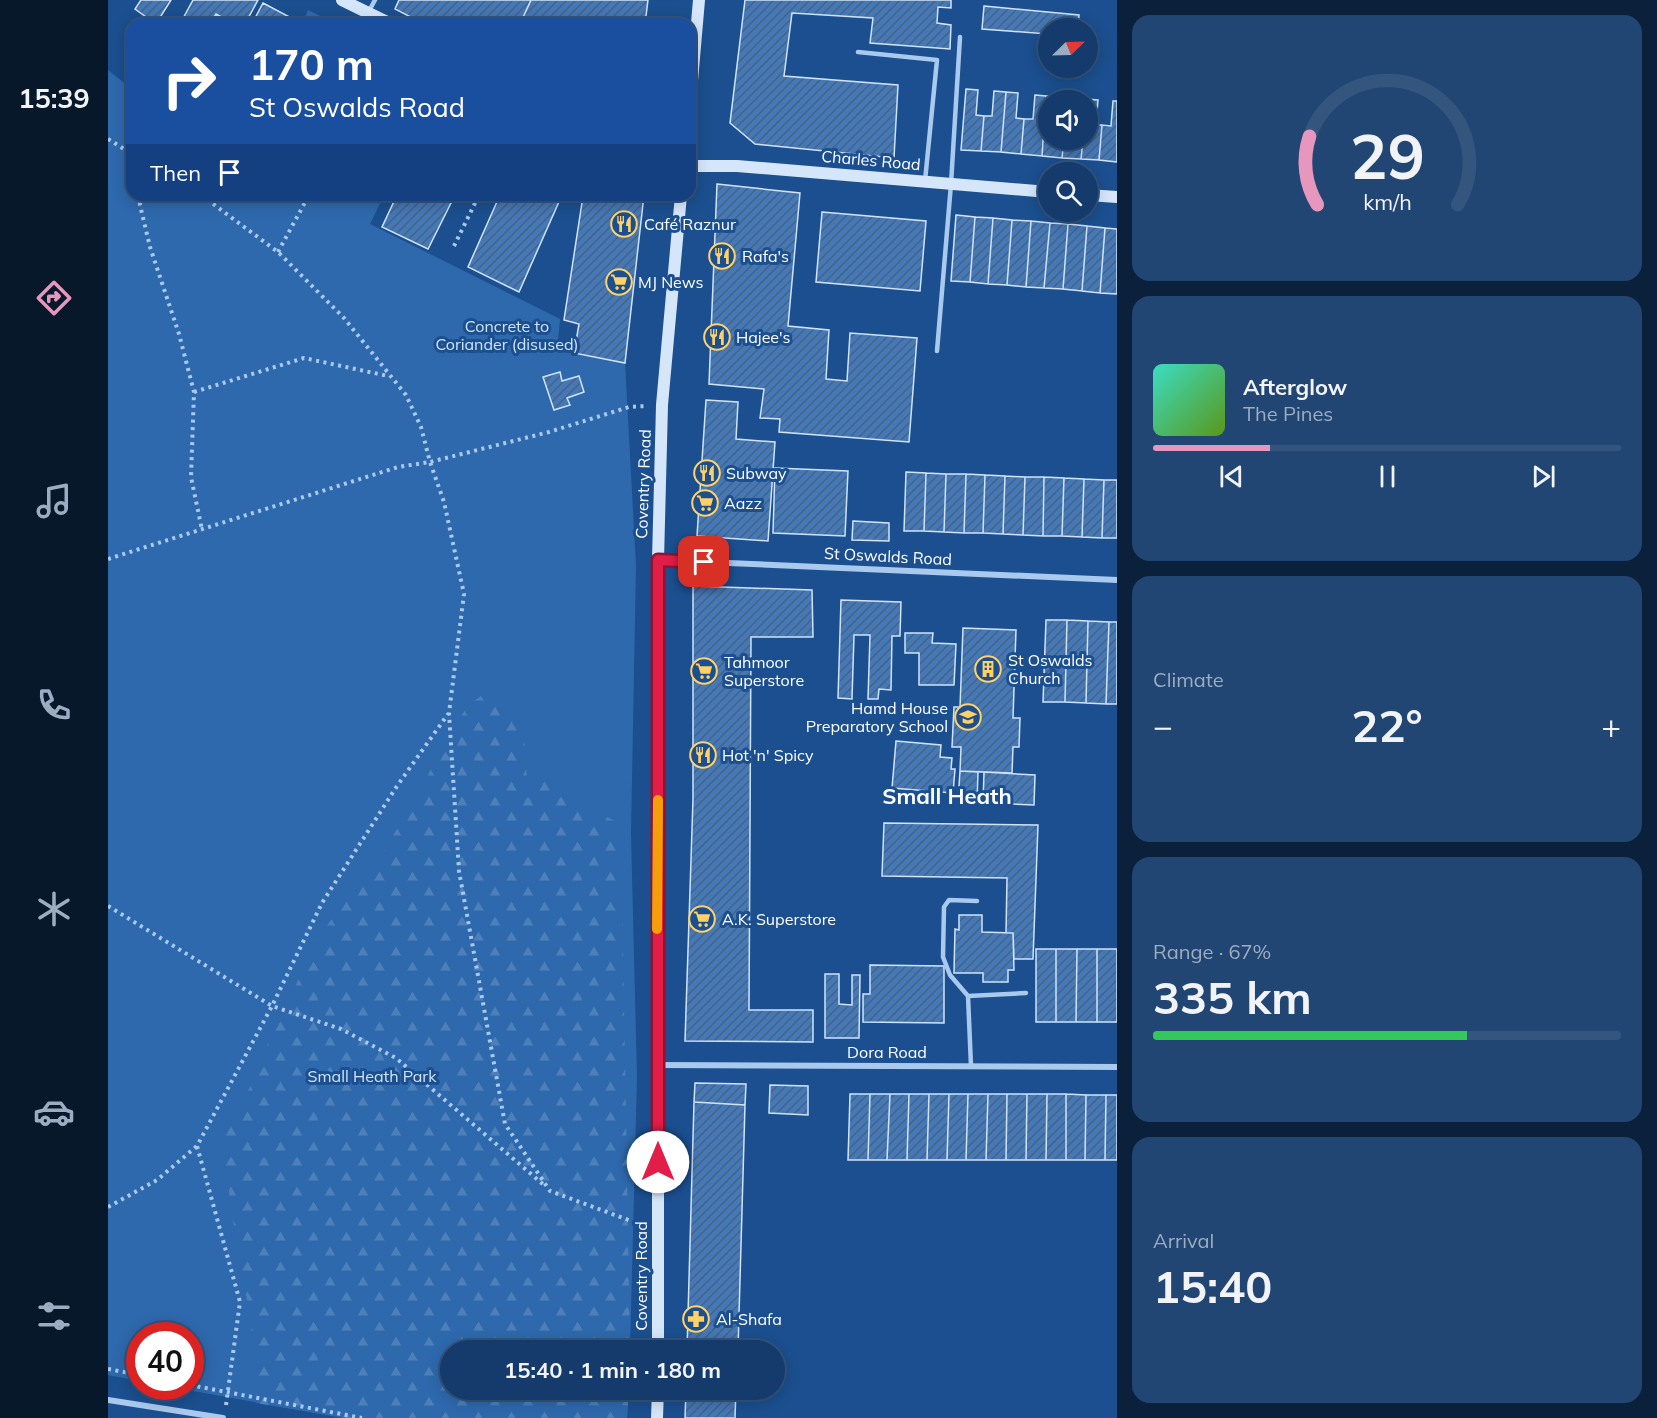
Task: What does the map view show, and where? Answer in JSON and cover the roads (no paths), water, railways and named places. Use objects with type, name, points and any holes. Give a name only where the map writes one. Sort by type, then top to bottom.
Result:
[{"type":"street","points":[[342,0],[378,18]]},
{"type":"street","points":[[696,35],[699,0]]},
{"type":"street","name":"Charles Road","points":[[696,166],[737,166],[1038,191]]},
{"type":"street","points":[[1098,196],[1117,197]]},
{"type":"street","name":"Coventry Road","points":[[658,1340],[658,560],[662,405],[680,201]]},
{"type":"street","name":"St Oswalds Road","points":[[658,560],[1117,580]]},
{"type":"street","name":"Dora Road","points":[[657,1065],[1117,1067]]},
{"type":"street","points":[[108,1400],[223,1418]]},
{"type":"street","points":[[657,1418],[658,1400]]},
{"type":"lane","points":[[368,13],[375,0]]},
{"type":"lane","points":[[937,351],[960,37]]},
{"type":"lane","points":[[858,52],[937,60],[925,181]]},
{"type":"lane","points":[[971,1066],[968,996],[950,975],[943,957],[944,907],[949,900],[977,901]]},
{"type":"lane","points":[[968,996],[1026,993]]},
{"type":"place","name":"Café Raznur","points":[[624,224]]},
{"type":"place","name":"Rafa's","points":[[722,256]]},
{"type":"place","name":"MJ News","points":[[619,282]]},
{"type":"place","name":"Hajee's","points":[[717,337]]},
{"type":"place","name":"Subway","points":[[707,473]]},
{"type":"place","name":"Aazz","points":[[705,503]]},
{"type":"place","name":"St Oswalds Church","points":[[988,669]]},
{"type":"place","name":"Tahmoor Superstore","points":[[704,671]]},
{"type":"place","name":"Hamd House Preparatory School","points":[[968,717]]},
{"type":"place","name":"Hot 'n' Spicy","points":[[703,755]]},
{"type":"place","name":"A.K. Superstore","points":[[702,919]]},
{"type":"place","name":"Al-Shafa","points":[[696,1319]]},
{"type":"district","name":"Small Heath","points":[[947,796]]},
{"type":"park label","name":"Concrete to Coriander (disused)","points":[[507,335]]},
{"type":"park label","name":"Small Heath Park","points":[[372,1076]]}]
